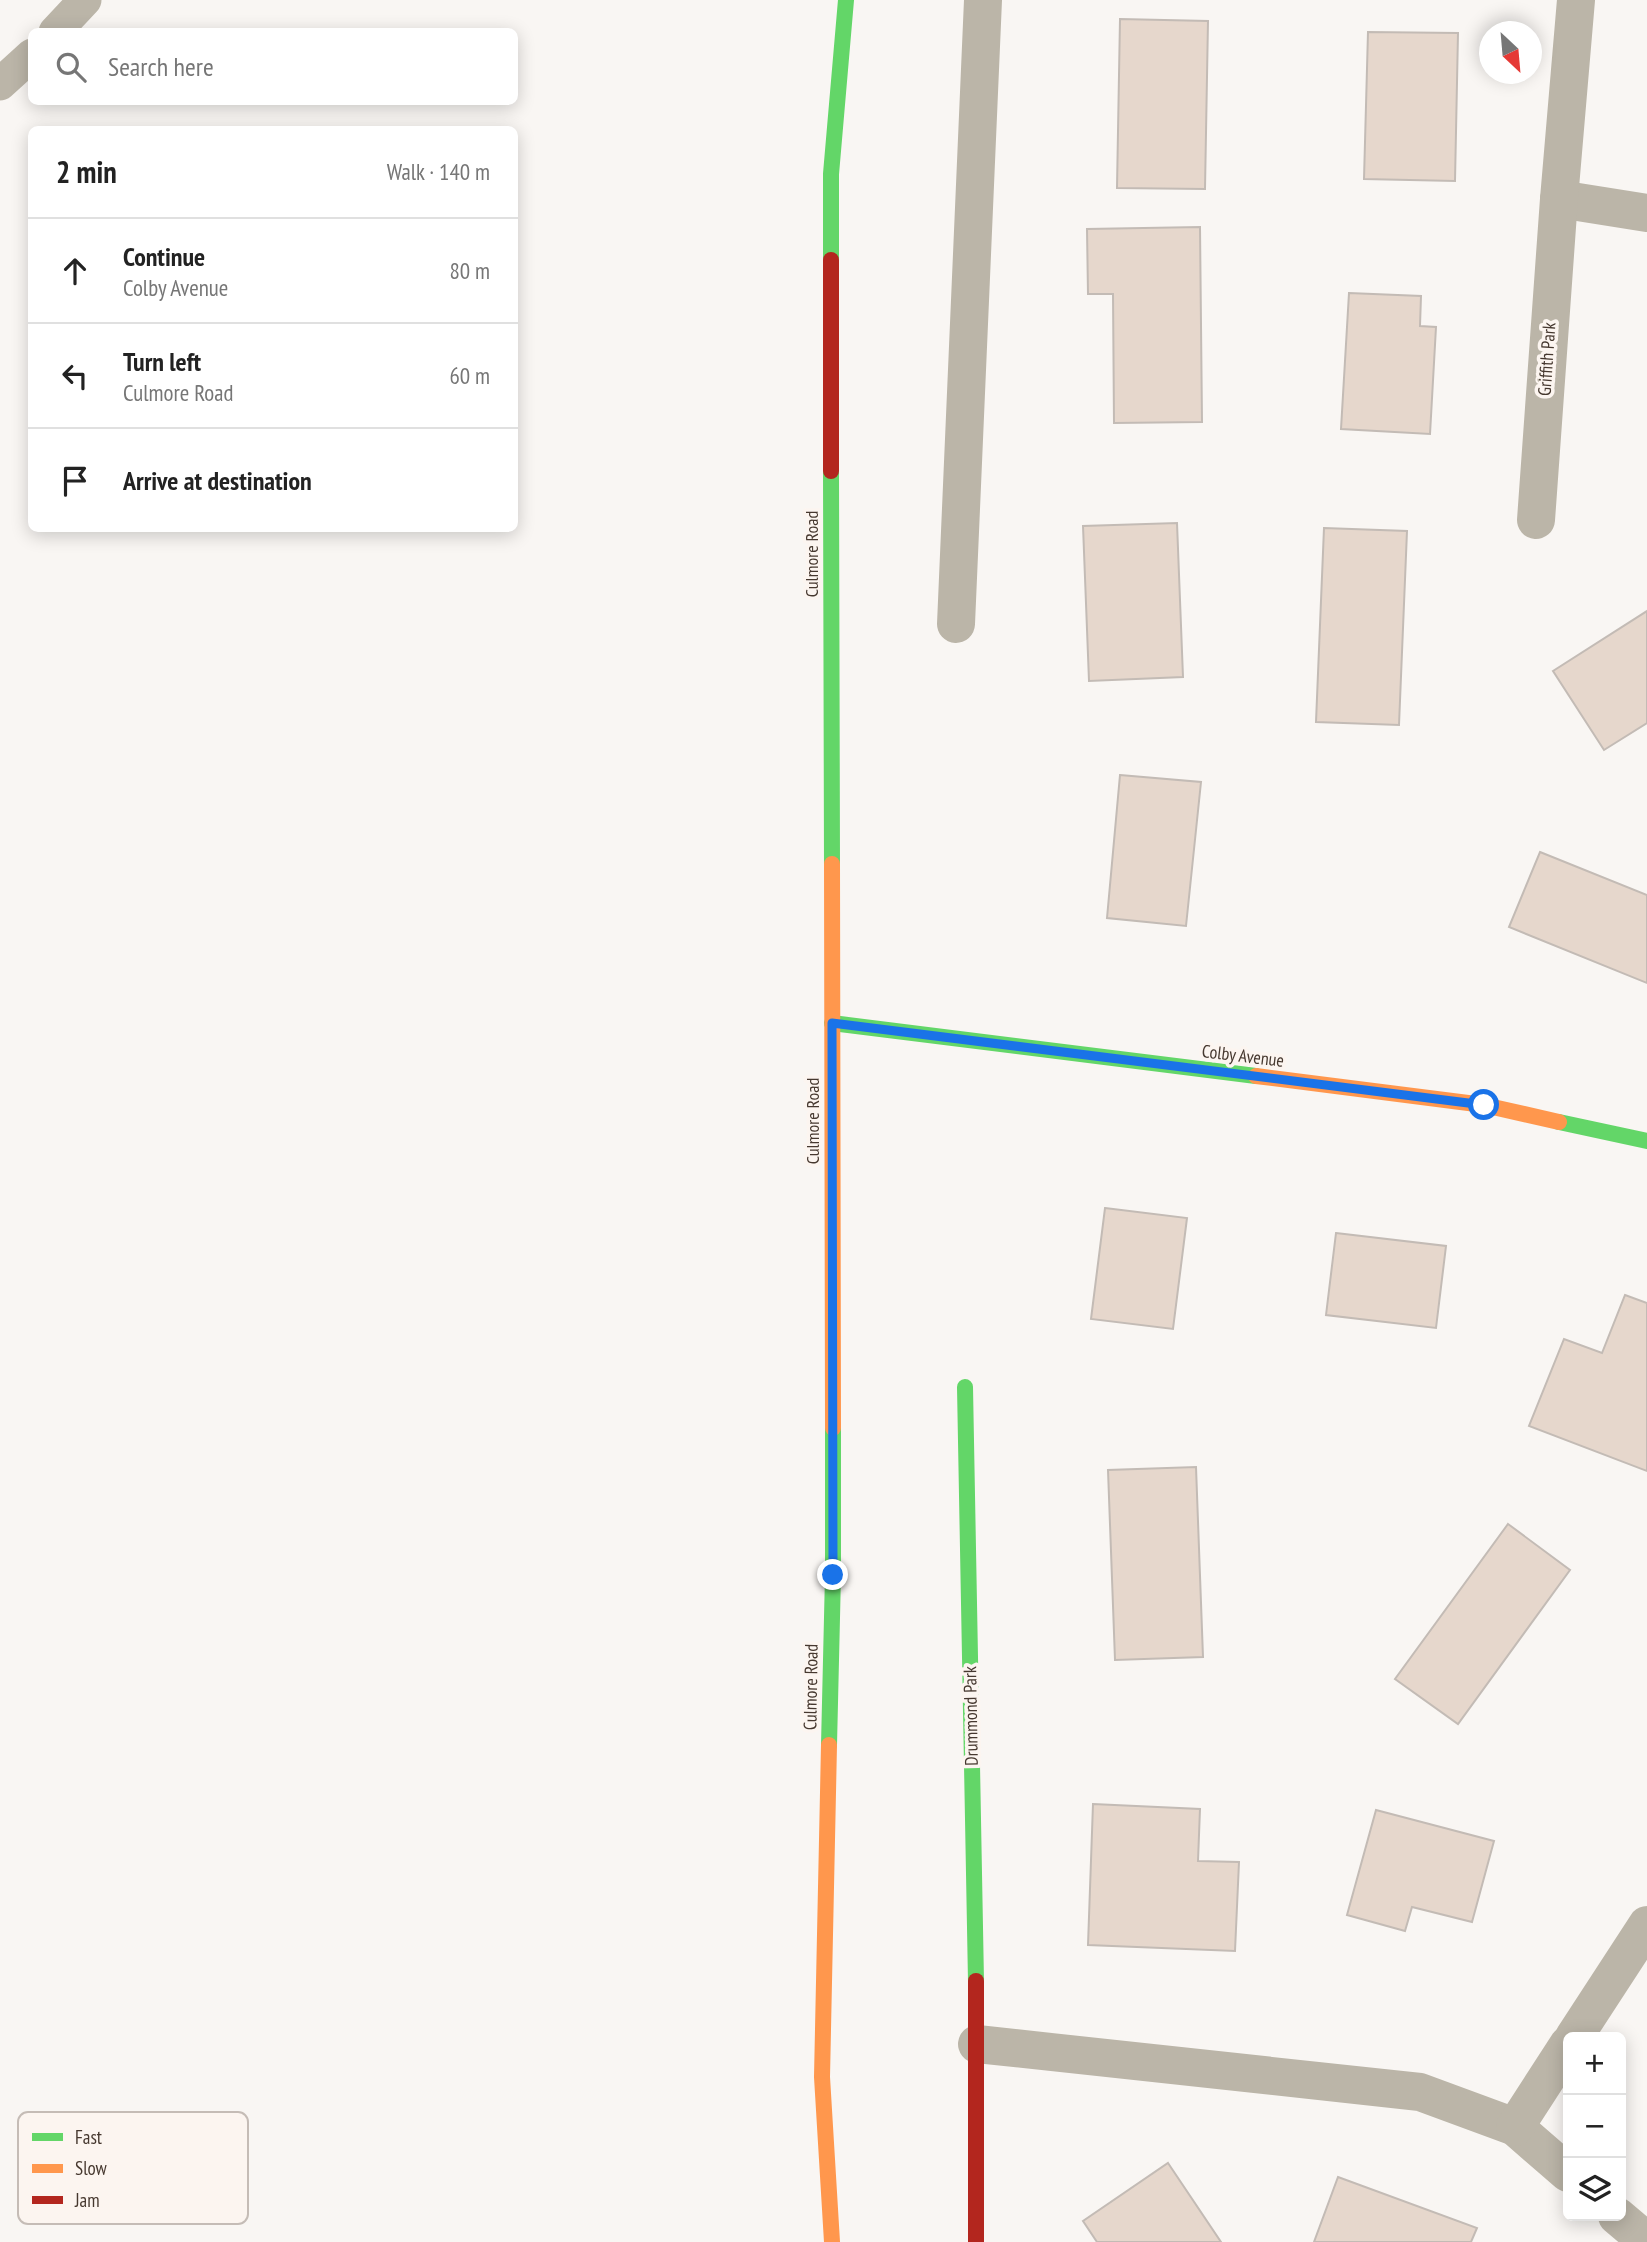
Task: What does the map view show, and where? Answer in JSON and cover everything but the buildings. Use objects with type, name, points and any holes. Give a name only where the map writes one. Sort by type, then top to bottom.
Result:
[{"type":"main road","name":"Culmore Road","points":[[832,2242],[822,2077],[833,1575],[831,174],[846,0]]},
{"type":"main road","name":"Colby Avenue","points":[[832,1023],[1484,1105],[1647,1141]]},
{"type":"main road","name":"Drummond Park","points":[[965,1387],[977,2044],[976,2242]]},
{"type":"street","points":[[956,624],[983,0]]},
{"type":"street","name":"Griffith Park","points":[[1536,520],[1576,0]]},
{"type":"street","points":[[1559,199],[1647,213]]},
{"type":"street","points":[[1577,2032],[1647,1925]]},
{"type":"street","points":[[977,2044],[1420,2092],[1515,2127],[1563,2169]]},
{"type":"street","points":[[1515,2127],[1563,2053]]},
{"type":"street","points":[[1623,2221],[1643,2242]]},
{"type":"lane","points":[[59,28],[85,0]]},
{"type":"lane","points":[[0,84],[28,59]]},
{"type":"traffic: fast","points":[[831,260],[831,174],[846,0]]},
{"type":"traffic: fast","points":[[831,471],[832,864]]},
{"type":"traffic: fast","points":[[832,1023],[1256,1076]]},
{"type":"traffic: fast","points":[[1559,1122],[1647,1141]]},
{"type":"traffic: fast","points":[[965,1387],[976,1981]]},
{"type":"traffic: fast","points":[[829,1745],[833,1428]]},
{"type":"traffic: slow","points":[[832,864],[833,1428]]},
{"type":"traffic: slow","points":[[1256,1076],[1484,1105],[1559,1122]]},
{"type":"traffic: slow","points":[[829,1745],[822,2077],[832,2242]]},
{"type":"traffic: jam","points":[[831,260],[831,471]]},
{"type":"traffic: jam","points":[[976,1981],[976,2242]]},
{"type":"route","points":[[833,1575],[832,1023],[1484,1105]]}]
